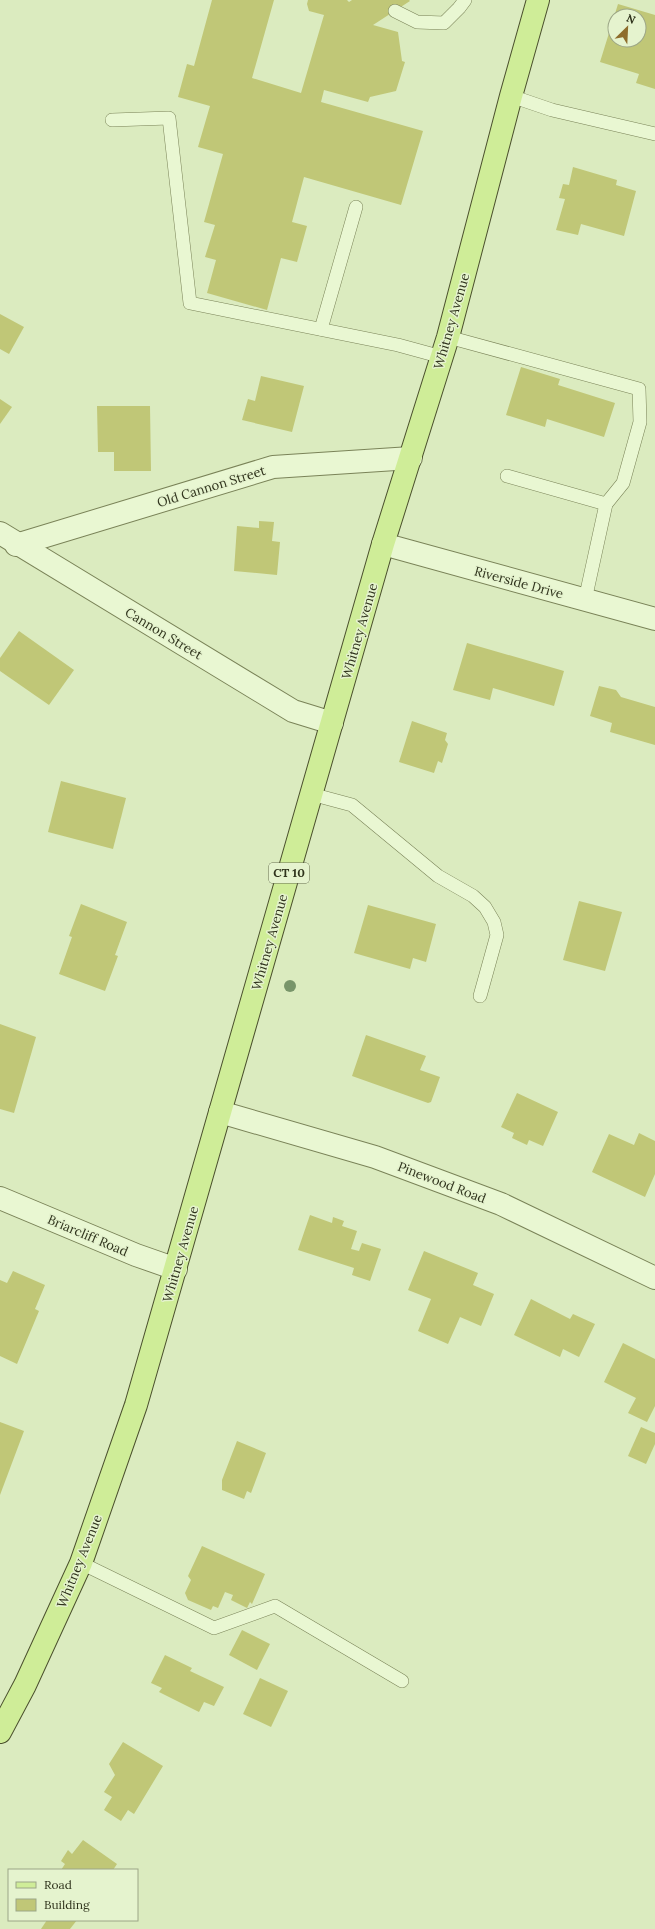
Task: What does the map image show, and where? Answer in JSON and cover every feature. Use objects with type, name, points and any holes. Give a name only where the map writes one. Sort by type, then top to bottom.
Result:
[{"type":"main road","name":"Whitney Avenue","points":[[0,1732],[25,1685],[81,1563],[136,1405],[384,544],[445,347],[536,1]]},
{"type":"street","name":"Old Cannon Street","points":[[8,539],[273,467],[411,458]]},
{"type":"street","name":"Cannon Street","points":[[8,539],[292,711],[332,723]]},
{"type":"street","name":"Riverside Drive","points":[[384,544],[655,619]]},
{"type":"street","name":"Pinewood Road","points":[[220,1112],[375,1157],[501,1204],[655,1278]]},
{"type":"street","name":"Briarcliff Road","points":[[0,1198],[136,1255],[176,1269]]},
{"type":"lane","points":[[395,11],[418,22],[444,23],[465,0]]},
{"type":"lane","points":[[510,96],[552,110],[655,134]]},
{"type":"lane","points":[[112,120],[169,118],[190,303],[398,345],[445,347],[639,389],[640,422],[623,483],[606,504],[585,600]]},
{"type":"lane","points":[[321,329],[356,206]]},
{"type":"lane","points":[[507,476],[606,504]]},
{"type":"lane","points":[[312,794],[352,805],[438,876],[473,896],[485,907],[494,922],[497,935],[480,996]]},
{"type":"lane","points":[[81,1563],[214,1628],[275,1606],[402,1681]]},
{"type":"building","points":[[212,0],[274,0],[252,78],[301,93],[324,15],[309,11],[307,4],[308,0],[347,0],[349,2],[352,0],[410,1],[373,25],[398,32],[402,61],[405,62],[396,91],[370,97],[368,102],[324,90],[321,102],[423,131],[401,205],[304,177],[292,222],[307,226],[297,262],[281,258],[267,310],[207,293],[216,260],[205,257],[215,225],[204,222],[223,154],[198,147],[210,106],[178,97],[187,64],[194,66]]},
{"type":"building","points":[[618,4],[631,8],[617,8]]},
{"type":"building","points":[[647,13],[655,15],[655,89],[636,83],[639,74],[600,62],[607,39],[607,48],[647,48]]},
{"type":"building","points":[[573,167],[617,180],[616,185],[636,191],[624,236],[581,224],[578,235],[556,230],[565,199],[559,198],[563,184],[569,185]]},
{"type":"building","points":[[0,314],[24,327],[9,354],[0,349]]},
{"type":"building","points":[[521,367],[560,379],[558,385],[615,403],[604,437],[547,419],[545,427],[506,415]]},
{"type":"building","points":[[261,376],[304,386],[292,432],[242,420],[248,399],[255,401]]},
{"type":"building","points":[[0,399],[12,407],[0,424]]},
{"type":"building","points":[[97,406],[150,406],[151,471],[114,471],[114,452],[98,452]]},
{"type":"building","points":[[259,521],[274,522],[272,541],[280,542],[277,575],[234,571],[237,526],[259,528]]},
{"type":"building","points":[[19,631],[74,670],[49,705],[0,671],[0,658]]},
{"type":"building","points":[[467,643],[564,671],[554,706],[493,688],[490,700],[453,690]]},
{"type":"building","points":[[599,686],[616,690],[621,697],[655,707],[655,745],[610,732],[612,723],[590,716]]},
{"type":"building","points":[[412,721],[447,733],[445,740],[448,744],[442,763],[438,761],[434,773],[399,762]]},
{"type":"building","points":[[61,781],[126,798],[113,849],[48,832]]},
{"type":"building","points":[[579,901],[622,912],[605,971],[563,960]]},
{"type":"building","points":[[81,904],[127,922],[115,955],[118,956],[105,991],[59,974],[72,937],[69,936]]},
{"type":"building","points":[[368,905],[436,924],[426,962],[413,958],[410,969],[354,953]]},
{"type":"building","points":[[0,1024],[36,1037],[14,1113],[0,1109]]},
{"type":"building","points":[[366,1035],[426,1056],[420,1070],[440,1077],[431,1102],[428,1103],[352,1076]]},
{"type":"building","points":[[517,1093],[558,1112],[543,1146],[529,1140],[527,1145],[512,1138],[514,1133],[501,1127]]},
{"type":"building","points":[[639,1133],[655,1141],[655,1174],[645,1197],[592,1172],[609,1134],[634,1145]]},
{"type":"building","points":[[310,1215],[332,1223],[333,1217],[344,1221],[342,1226],[357,1231],[351,1249],[359,1251],[362,1243],[381,1249],[370,1281],[352,1275],[354,1268],[298,1250]]},
{"type":"building","points":[[424,1251],[478,1273],[473,1285],[494,1294],[481,1326],[460,1317],[448,1344],[418,1331],[431,1299],[408,1290]]},
{"type":"building","points":[[13,1271],[45,1285],[35,1309],[39,1311],[17,1364],[0,1356],[0,1280],[7,1283]]},
{"type":"building","points":[[531,1299],[570,1319],[573,1314],[595,1324],[579,1357],[563,1349],[560,1357],[514,1335]]},
{"type":"building","points":[[623,1343],[655,1359],[655,1406],[647,1422],[628,1413],[636,1398],[604,1382]]},
{"type":"building","points":[[0,1422],[24,1431],[0,1495]]},
{"type":"building","points":[[641,1427],[655,1433],[655,1444],[646,1464],[628,1456]]},
{"type":"building","points":[[237,1441],[266,1453],[251,1493],[247,1491],[244,1499],[222,1490],[222,1480]]},
{"type":"building","points":[[202,1546],[265,1574],[252,1604],[250,1602],[247,1608],[231,1600],[233,1595],[225,1592],[218,1608],[213,1606],[211,1610],[188,1600],[185,1593],[191,1580],[188,1576]]},
{"type":"building","points":[[242,1630],[270,1644],[257,1670],[229,1655]]},
{"type":"building","points":[[165,1655],[192,1668],[190,1671],[224,1687],[214,1706],[204,1702],[199,1712],[159,1692],[162,1688],[151,1683]]},
{"type":"building","points":[[260,1678],[288,1691],[271,1727],[243,1714]]},
{"type":"building","points":[[123,1742],[163,1766],[134,1814],[128,1810],[121,1821],[104,1810],[112,1797],[104,1792],[115,1775],[109,1764]]},
{"type":"building","points":[[83,1840],[117,1864],[114,1869],[62,1869],[65,1864],[61,1861],[68,1850],[72,1854]]},
{"type":"building","points":[[46,1921],[76,1921],[70,1929],[41,1929]]}]
